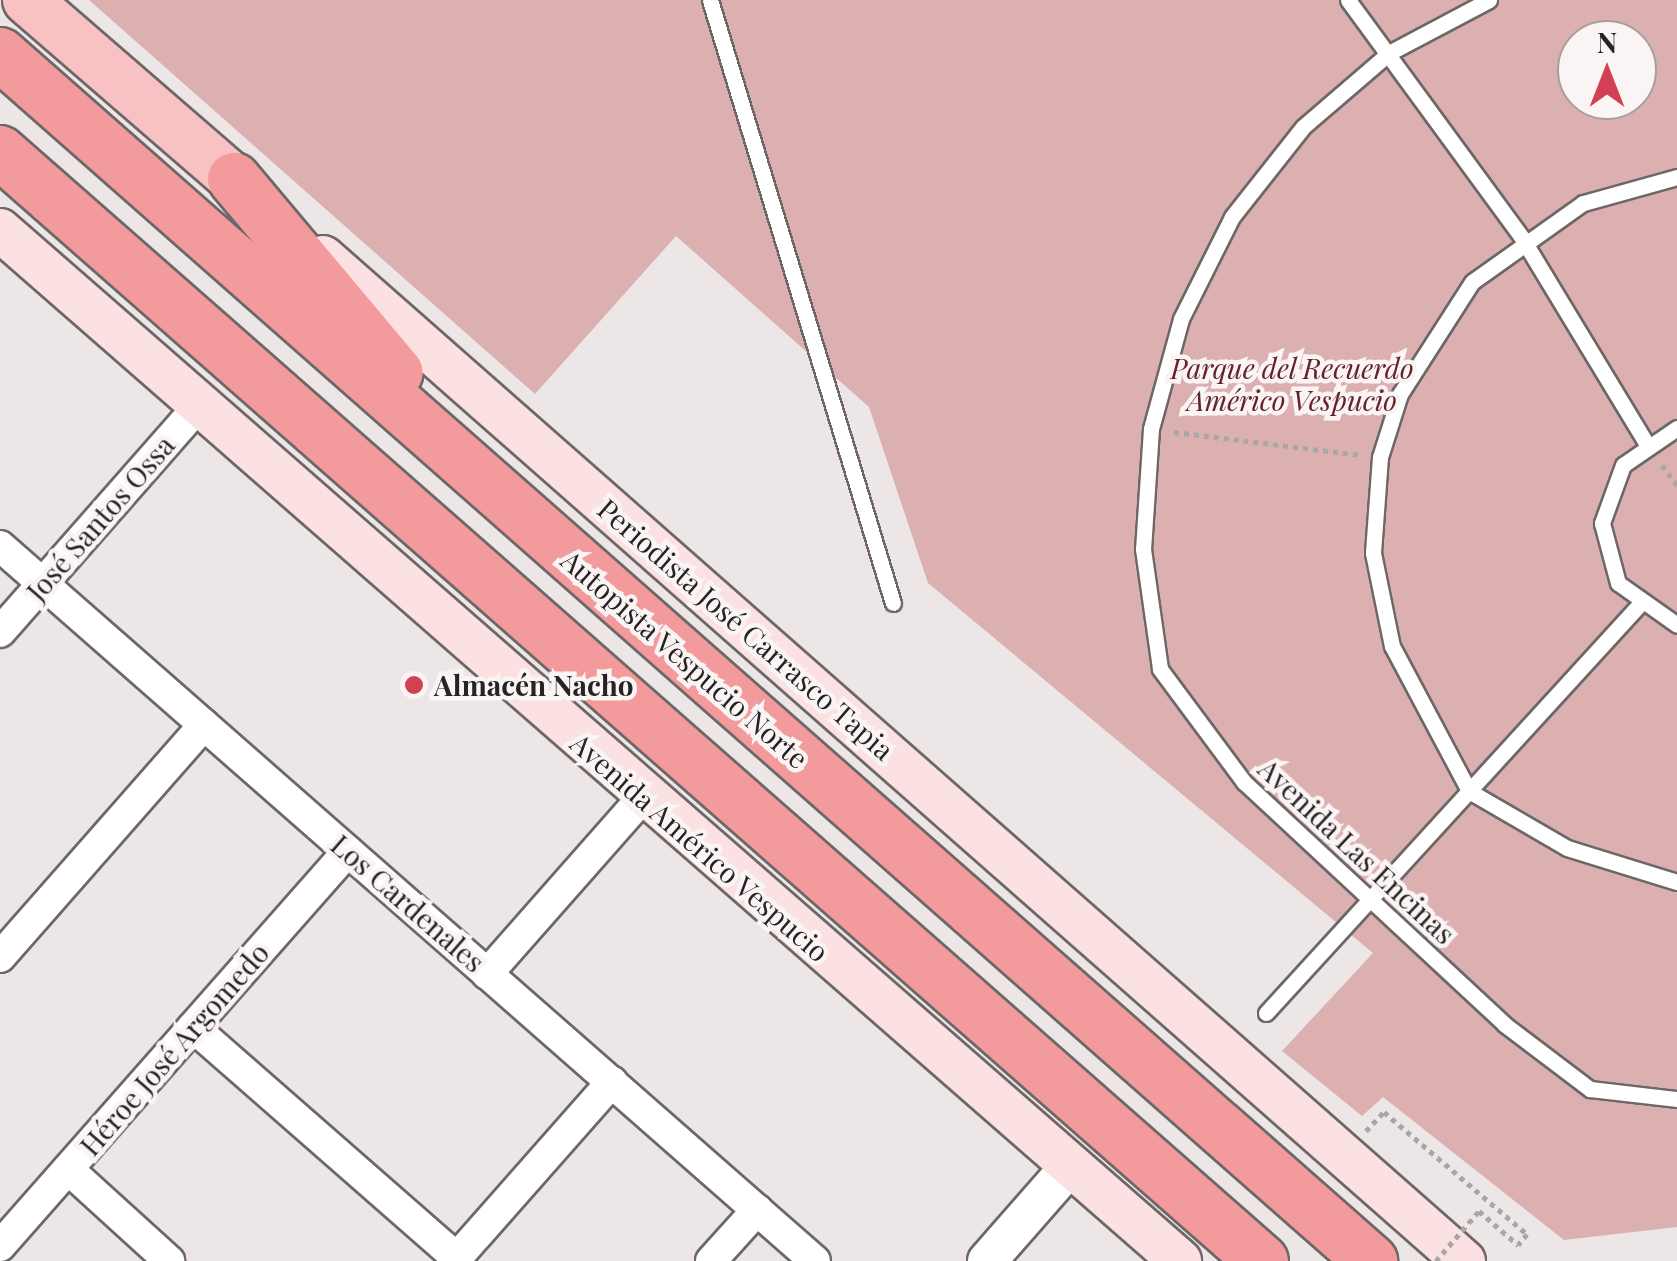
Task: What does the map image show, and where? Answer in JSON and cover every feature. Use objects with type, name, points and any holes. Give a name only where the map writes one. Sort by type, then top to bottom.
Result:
[{"type":"highway","name":"Autopista Vespucio Norte","points":[[0,54],[1371,1261]]},
{"type":"highway","points":[[0,152],[1262,1261]]},
{"type":"highway","points":[[234,179],[481,480]]},
{"type":"main road","name":"Periodista José Carrasco Tapia","points":[[27,0],[1464,1261]]},
{"type":"main road","name":"Avenida Américo Vespucio","points":[[0,230],[642,798],[1180,1261]]},
{"type":"street","name":"José Santos Ossa","points":[[0,632],[200,404]]},
{"type":"street","name":"Los Cardenales","points":[[0,546],[816,1261]]},
{"type":"street","points":[[0,957],[204,725]]},
{"type":"street","points":[[488,974],[642,798]]},
{"type":"street","name":"Héroe José Argomedo","points":[[0,1246],[348,851]]},
{"type":"street","points":[[193,1027],[456,1260],[612,1082]]},
{"type":"street","points":[[987,1261],[1071,1165]]},
{"type":"street","points":[[68,1169],[169,1261]]},
{"type":"street","points":[[711,1261],[757,1210]]},
{"type":"lane","points":[[710,0],[893,603]]},
{"type":"lane","points":[[1348,0],[1522,238],[1646,443]]},
{"type":"lane","name":"Avenida Las Encinas","points":[[1490,0],[1389,54],[1302,127],[1232,217],[1181,319],[1151,429],[1143,549],[1160,668],[1244,782],[1504,1024],[1590,1089],[1677,1100]]},
{"type":"lane","points":[[1677,177],[1583,203],[1522,238],[1430,335],[1380,457],[1373,552],[1392,646],[1469,791],[1567,848],[1677,882]]},
{"type":"lane","points":[[1677,428],[1646,443],[1608,492],[1602,523],[1618,583],[1639,605],[1677,626]]},
{"type":"lane","points":[[1266,1013],[1639,605]]},
{"type":"path","points":[[1151,429],[1380,457]]},
{"type":"path","points":[[1384,1112],[1527,1234],[1518,1244],[1479,1211],[1436,1261]]},
{"type":"green space","name":"Parque del Recuerdo Américo Vespucio","points":[[89,0],[1677,0],[1677,1227],[1564,1240],[1383,1097],[1362,1116],[1282,1051],[1373,953],[928,583],[869,407],[676,236],[535,394]]},
{"type":"place","name":"Almacén Nacho","points":[[414,685]]}]
